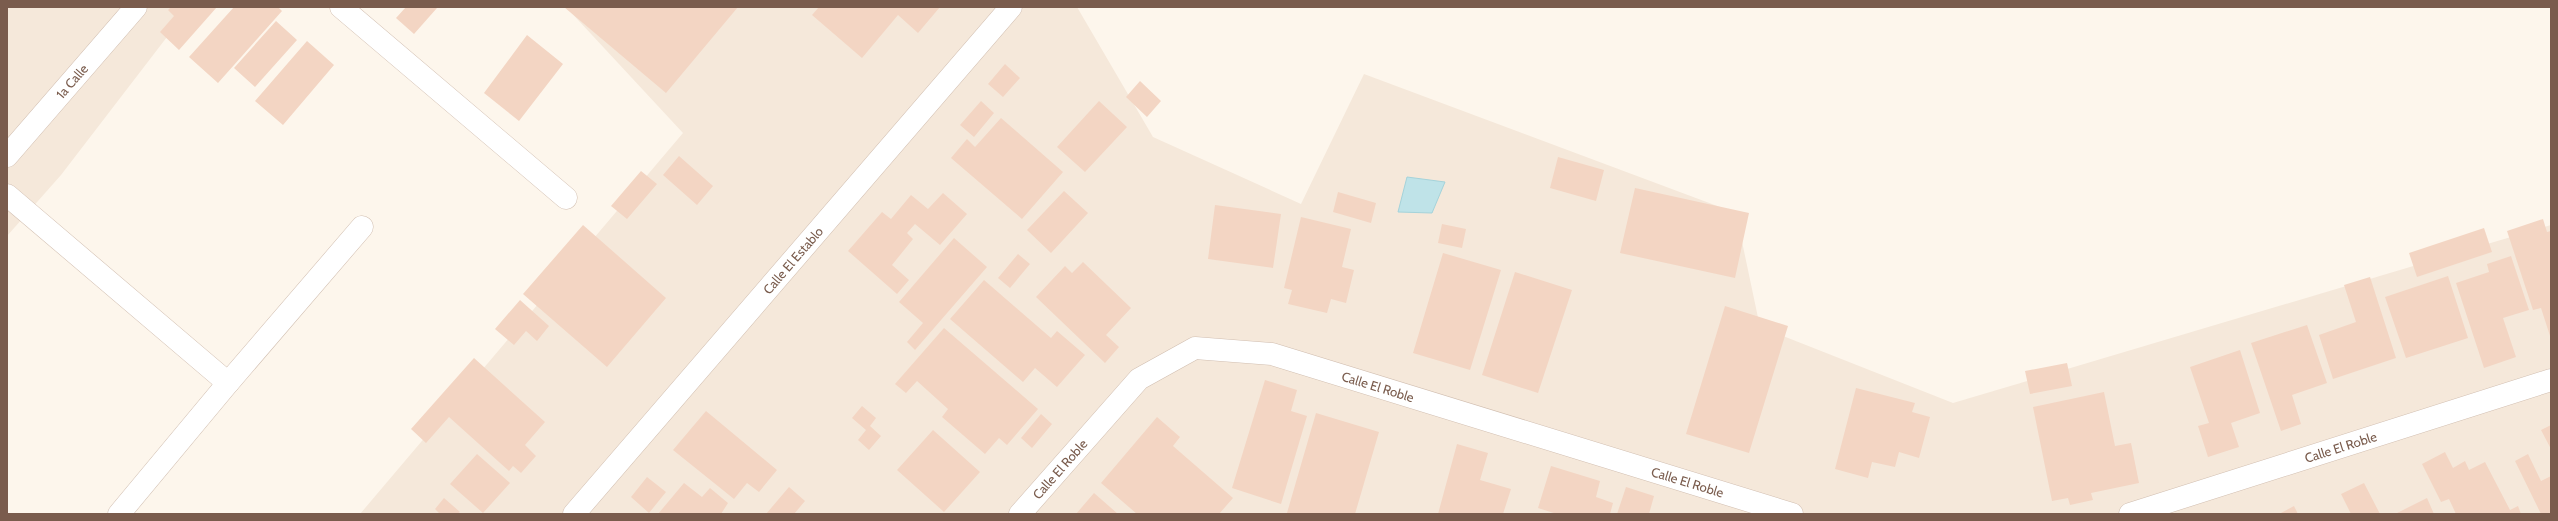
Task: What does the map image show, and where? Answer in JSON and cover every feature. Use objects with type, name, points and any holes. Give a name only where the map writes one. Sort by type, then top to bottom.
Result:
[{"type":"street","name":"1a Calle","points":[[7,156],[136,7]]},
{"type":"street","points":[[341,7],[566,198]]},
{"type":"street","name":"Calle El Establo","points":[[574,514],[1011,7]]},
{"type":"street","points":[[7,195],[228,383]]},
{"type":"street","points":[[119,514],[228,383],[362,227]]},
{"type":"street","name":"Calle El Roble","points":[[1020,514],[1139,379],[1195,348],[1272,354],[1792,514]]},
{"type":"street","name":"Calle El Roble","points":[[2130,514],[2551,380]]},
{"type":"shaded area","points":[[7,7],[190,7],[61,175],[7,236]]},
{"type":"shaded area","points":[[566,7],[1077,7],[1153,137],[1301,204],[1364,74],[1736,213],[1760,327],[1953,403],[2551,225],[2551,514],[360,514],[683,133]]},
{"type":"water","points":[[1407,177],[1445,182],[1432,213],[1398,212]]},
{"type":"building","points":[[171,7],[217,7],[179,50],[160,32],[174,16],[168,10]]},
{"type":"building","points":[[234,7],[278,7],[282,11],[218,83],[189,57]]},
{"type":"building","points":[[406,7],[437,8],[414,34],[396,18]]},
{"type":"building","points":[[564,7],[738,7],[666,93]]},
{"type":"building","points":[[819,7],[940,7],[918,33],[898,15],[862,58],[812,15]]},
{"type":"building","points":[[276,21],[297,40],[255,87],[234,68]]},
{"type":"building","points":[[527,35],[563,64],[519,121],[484,93]]},
{"type":"building","points":[[307,41],[334,65],[283,125],[255,101]]},
{"type":"building","points":[[1005,64],[1020,78],[1003,97],[988,84]]},
{"type":"building","points":[[1140,81],[1161,101],[1147,117],[1126,97]]},
{"type":"building","points":[[981,101],[994,113],[974,137],[960,125]]},
{"type":"building","points":[[1099,101],[1127,127],[1085,172],[1057,147]]},
{"type":"building","points":[[1001,118],[1063,172],[1022,219],[951,158],[967,139],[975,147]]},
{"type":"building","points":[[679,156],[713,186],[697,205],[663,175]]},
{"type":"building","points":[[1558,157],[1604,170],[1596,201],[1550,188]]},
{"type":"building","points":[[641,171],[657,184],[627,219],[611,206]]},
{"type":"building","points":[[1635,188],[1749,213],[1735,278],[1620,253]]},
{"type":"building","points":[[1064,191],[1088,213],[1051,253],[1027,230]]},
{"type":"building","points":[[1338,192],[1376,203],[1371,223],[1333,212]]},
{"type":"building","points":[[943,193],[967,214],[940,245],[915,224],[907,233],[913,239],[892,265],[909,280],[897,294],[848,251],[882,212],[891,219],[911,195],[928,209]]},
{"type":"building","points":[[1215,205],[1281,214],[1273,268],[1208,259]]},
{"type":"building","points":[[1301,217],[1351,229],[1342,267],[1354,270],[1346,303],[1331,299],[1327,313],[1288,304],[1292,290],[1284,288]]},
{"type":"building","points":[[2543,219],[2547,232],[2551,231],[2551,339],[2541,308],[2533,310],[2507,231]]},
{"type":"building","points":[[1442,224],[1466,229],[1462,248],[1438,243]]},
{"type":"building","points":[[583,225],[666,298],[607,367],[523,294]]},
{"type":"building","points":[[2484,228],[2492,252],[2417,277],[2409,253]]},
{"type":"building","points":[[954,238],[987,267],[915,350],[907,342],[923,323],[899,302]]},
{"type":"building","points":[[1443,253],[1501,270],[1470,370],[1413,353]]},
{"type":"building","points":[[1018,254],[1030,264],[1010,288],[998,278]]},
{"type":"building","points":[[2511,256],[2529,310],[2503,318],[2516,357],[2484,368],[2456,283],[2489,272],[2487,264]]},
{"type":"building","points":[[1083,262],[1131,308],[1106,335],[1119,347],[1105,363],[1036,297],[1065,266],[1072,273]]},
{"type":"building","points":[[1515,272],[1572,290],[1538,393],[1482,375]]},
{"type":"building","points":[[2448,276],[2468,338],[2406,358],[2385,297]]},
{"type":"building","points":[[2370,277],[2396,358],[2333,379],[2319,335],[2356,322],[2344,285]]},
{"type":"building","points":[[984,280],[1051,338],[1057,331],[1085,355],[1057,387],[1035,368],[1023,382],[950,319]]},
{"type":"building","points":[[520,300],[549,326],[537,341],[526,331],[514,345],[495,329]]},
{"type":"building","points":[[1725,306],[1788,326],[1749,453],[1686,434]]},
{"type":"building","points":[[2307,325],[2327,383],[2292,395],[2301,424],[2281,431],[2251,343]]},
{"type":"building","points":[[944,328],[1038,409],[1007,445],[999,438],[985,454],[942,417],[948,409],[917,381],[906,393],[895,384]]},
{"type":"building","points":[[2240,350],[2260,413],[2231,423],[2239,447],[2208,457],[2198,426],[2209,423],[2190,367]]},
{"type":"building","points":[[474,358],[545,422],[525,445],[536,456],[521,473],[513,466],[509,471],[449,417],[426,443],[411,429]]},
{"type":"building","points":[[2067,363],[2072,386],[2030,394],[2025,371]]},
{"type":"building","points":[[1265,380],[1297,390],[1291,411],[1307,416],[1281,504],[1232,488]]},
{"type":"building","points":[[1856,388],[1915,403],[1912,412],[1930,417],[1919,458],[1899,452],[1895,467],[1872,462],[1868,478],[1835,469]]},
{"type":"building","points":[[2104,392],[2115,446],[2131,443],[2139,483],[2091,493],[2093,500],[2070,505],[2068,498],[2052,501],[2033,407]]},
{"type":"building","points":[[862,406],[876,418],[870,426],[881,436],[869,450],[858,440],[866,430],[852,418]]},
{"type":"building","points":[[706,411],[777,470],[759,492],[747,483],[734,499],[673,450]]},
{"type":"building","points":[[1316,413],[1379,432],[1355,514],[1287,513]]},
{"type":"building","points":[[1041,414],[1052,424],[1032,448],[1021,438]]},
{"type":"building","points":[[1157,417],[1180,437],[1173,446],[1233,498],[1219,514],[1137,514],[1101,483]]},
{"type":"building","points":[[2551,425],[2551,449],[2541,430]]},
{"type":"building","points":[[933,430],[980,472],[944,512],[897,470]]},
{"type":"building","points":[[1457,444],[1488,453],[1480,480],[1511,489],[1503,514],[1438,514]]},
{"type":"building","points":[[2445,452],[2453,468],[2465,461],[2469,470],[2485,462],[2510,510],[2518,506],[2521,514],[2456,514],[2449,499],[2441,502],[2422,464]]},
{"type":"building","points":[[477,454],[510,483],[483,513],[450,484]]},
{"type":"building","points":[[2528,454],[2541,481],[2551,476],[2551,514],[2541,514],[2515,461]]},
{"type":"building","points":[[1551,466],[1600,481],[1596,497],[1613,503],[1610,514],[1557,514],[1538,508]]},
{"type":"building","points":[[647,477],[666,492],[649,513],[631,497]]},
{"type":"building","points":[[684,483],[702,497],[710,488],[728,503],[721,514],[658,514]]},
{"type":"building","points":[[2364,483],[2380,514],[2351,514],[2341,494]]},
{"type":"building","points":[[789,487],[805,501],[794,514],[766,514]]},
{"type":"building","points":[[1626,487],[1654,496],[1649,514],[1617,514]]},
{"type":"building","points":[[1094,493],[1118,514],[1076,514]]},
{"type":"building","points":[[444,498],[460,512],[457,514],[440,514],[435,509]]},
{"type":"building","points":[[2427,498],[2434,514],[2395,514]]},
{"type":"building","points":[[2294,506],[2298,514],[2279,514]]}]
